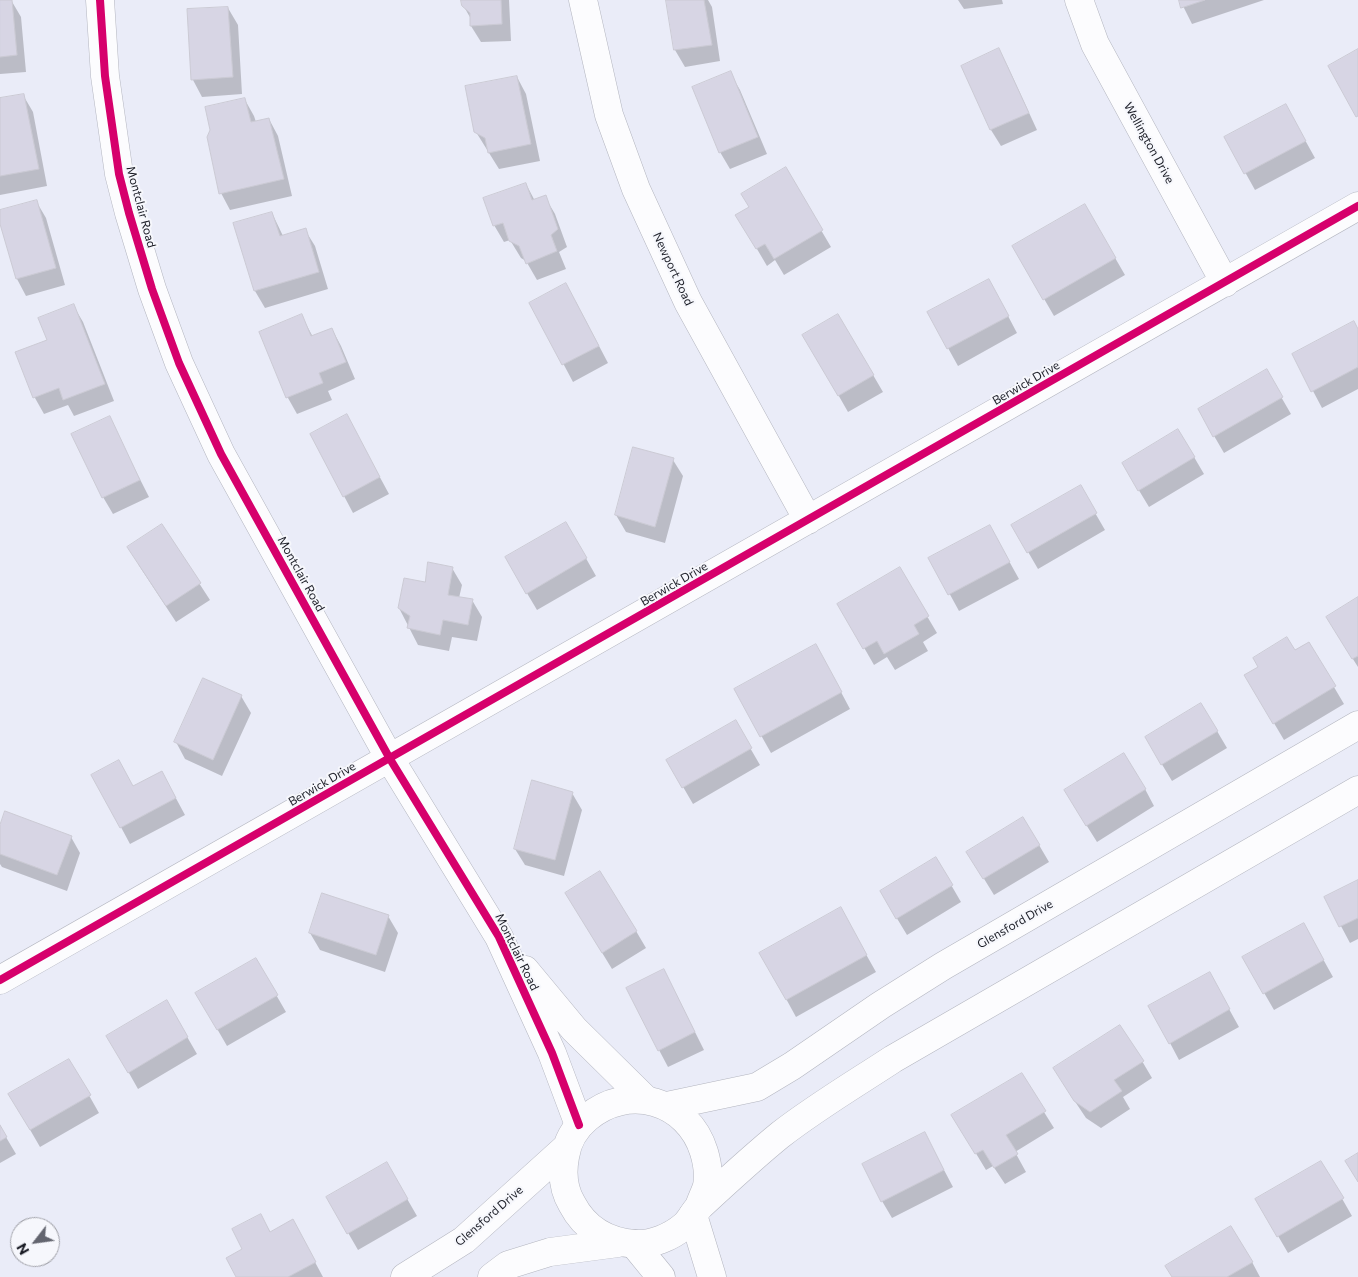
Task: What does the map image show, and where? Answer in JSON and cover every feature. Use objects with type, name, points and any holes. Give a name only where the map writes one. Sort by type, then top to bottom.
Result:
[{"type":"street","name":"Montclair Road","points":[[100,0],[106,76],[119,174],[128,213],[152,289],[179,363],[221,454],[390,759],[500,937],[574,1029],[656,1103]]},
{"type":"street","name":"Newport Road","points":[[583,0],[610,114],[636,189],[688,302],[808,520]]},
{"type":"street","name":"Wellington Drive","points":[[1079,0],[1095,44],[1225,283]]},
{"type":"street","name":"Berwick Drive","points":[[0,980],[1358,206]]},
{"type":"street","name":"Glensford Drive","points":[[656,1103],[757,1087],[943,966],[1358,725]]},
{"type":"street","points":[[492,1277],[508,1265],[550,1252],[626,1243],[642,1244],[664,1238],[684,1226],[696,1211],[779,1136],[822,1104],[893,1059],[1358,790]]},
{"type":"street","name":"Montclair Road","points":[[500,937],[552,1053],[573,1136]]},
{"type":"street","points":[[661,1277],[626,1243],[597,1233],[579,1217],[567,1196],[563,1171],[573,1136],[598,1109],[620,1100],[656,1103],[686,1120],[700,1139],[707,1162],[707,1185],[696,1211],[712,1277]]},
{"type":"street","name":"Glensford Drive","points":[[405,1277],[464,1240],[573,1136]]},
{"type":"building","points":[[0,0],[12,0],[17,55],[0,57]]},
{"type":"building","points":[[461,0],[501,0],[502,24],[470,26],[470,13],[462,6]]},
{"type":"building","points":[[666,0],[704,0],[712,45],[674,50]]},
{"type":"building","points":[[1179,0],[1205,0],[1181,8]]},
{"type":"building","points":[[228,7],[233,77],[191,80],[187,9]]},
{"type":"building","points":[[999,48],[1029,113],[990,130],[961,66]]},
{"type":"building","points":[[1358,49],[1358,116],[1356,117],[1328,66]]},
{"type":"building","points":[[731,71],[758,137],[719,153],[692,87]]},
{"type":"building","points":[[517,76],[531,144],[488,153],[485,138],[474,132],[465,86]]},
{"type":"building","points":[[24,94],[39,169],[0,176],[0,98]]},
{"type":"building","points":[[245,98],[251,122],[269,118],[284,179],[219,194],[207,137],[210,130],[205,107]]},
{"type":"building","points":[[1286,104],[1306,141],[1244,174],[1224,137]]},
{"type":"building","points":[[786,167],[823,230],[774,259],[765,244],[756,249],[735,215],[749,207],[741,194]]},
{"type":"building","points":[[526,183],[532,200],[546,195],[558,229],[551,235],[557,251],[526,264],[519,246],[509,241],[503,223],[493,226],[483,198]]},
{"type":"building","points":[[37,200],[56,268],[16,279],[0,224],[0,210]]},
{"type":"building","points":[[1085,204],[1116,258],[1043,300],[1012,246]]},
{"type":"building","points":[[272,212],[280,236],[306,228],[319,272],[254,291],[233,223]]},
{"type":"building","points":[[989,279],[1009,316],[947,349],[927,312]]},
{"type":"building","points":[[566,283],[599,346],[562,365],[529,303]]},
{"type":"building","points":[[74,304],[105,384],[63,400],[59,388],[33,398],[15,352],[47,340],[38,318]]},
{"type":"building","points":[[302,314],[311,336],[332,328],[346,362],[319,373],[323,383],[286,398],[259,332]]},
{"type":"building","points":[[838,314],[874,375],[838,396],[802,335]]},
{"type":"building","points":[[1354,321],[1358,329],[1358,367],[1311,392],[1292,354]]},
{"type":"building","points":[[1267,369],[1283,397],[1213,437],[1198,409]]},
{"type":"building","points":[[347,414],[380,477],[343,497],[310,434]]},
{"type":"building","points":[[110,416],[140,480],[102,498],[71,434]]},
{"type":"building","points":[[1178,429],[1195,457],[1138,491],[1122,463]]},
{"type":"building","points":[[633,447],[674,458],[655,527],[615,515]]},
{"type":"building","points":[[1081,485],[1097,513],[1027,553],[1011,525]]},
{"type":"building","points":[[566,522],[587,558],[526,594],[505,557]]},
{"type":"building","points":[[162,524],[201,583],[166,606],[127,547]]},
{"type":"building","points":[[990,525],[1010,562],[948,595],[928,558]]},
{"type":"building","points":[[428,562],[453,567],[448,595],[473,599],[468,625],[443,620],[440,635],[407,628],[410,616],[398,608],[404,578],[425,582]]},
{"type":"building","points":[[900,567],[929,616],[914,625],[919,634],[884,654],[877,641],[863,649],[837,604]]},
{"type":"building","points":[[1358,597],[1358,656],[1352,659],[1326,617]]},
{"type":"building","points":[[1287,637],[1295,650],[1309,642],[1336,686],[1273,724],[1244,675],[1258,667],[1253,658]]},
{"type":"building","points":[[816,644],[842,692],[760,737],[734,689]]},
{"type":"building","points":[[203,678],[242,695],[213,760],[174,742]]},
{"type":"building","points":[[1201,703],[1218,731],[1161,765],[1145,737]]},
{"type":"building","points":[[736,720],[752,748],[682,788],[666,760]]},
{"type":"building","points":[[1124,753],[1146,789],[1086,826],[1064,790]]},
{"type":"building","points":[[119,760],[133,786],[162,771],[176,798],[120,828],[91,775]]},
{"type":"building","points":[[532,780],[573,792],[555,860],[514,849]]},
{"type":"building","points":[[5,811],[72,836],[57,875],[0,854],[0,825]]},
{"type":"building","points":[[1023,817],[1040,845],[983,879],[966,852]]},
{"type":"building","points":[[936,857],[953,885],[896,919],[880,891]]},
{"type":"building","points":[[600,871],[637,931],[602,953],[565,893]]},
{"type":"building","points":[[1358,880],[1358,918],[1339,927],[1324,897]]},
{"type":"building","points":[[322,893],[389,915],[376,955],[309,933]]},
{"type":"building","points":[[841,907],[867,955],[786,1000],[759,953]]},
{"type":"building","points":[[1304,923],[1324,960],[1263,994],[1242,957]]},
{"type":"building","points":[[256,958],[278,995],[217,1030],[195,993]]},
{"type":"building","points":[[664,969],[695,1032],[658,1051],[626,988]]},
{"type":"building","points":[[1210,972],[1230,1009],[1169,1044],[1148,1006]]},
{"type":"building","points":[[167,1000],[188,1037],[128,1073],[106,1036]]},
{"type":"building","points":[[1120,1025],[1144,1061],[1114,1080],[1122,1091],[1090,1112],[1074,1101],[1053,1068]]},
{"type":"building","points":[[69,1059],[91,1095],[30,1130],[8,1094]]},
{"type":"building","points":[[1022,1073],[1046,1111],[1006,1135],[1018,1154],[994,1168],[983,1150],[975,1154],[951,1115]]},
{"type":"building","points":[[0,1125],[7,1137],[0,1141]]},
{"type":"building","points":[[925,1132],[944,1170],[881,1202],[862,1164]]},
{"type":"building","points":[[1358,1153],[1358,1182],[1345,1161]]},
{"type":"building","points":[[1321,1161],[1344,1198],[1277,1237],[1255,1199]]},
{"type":"building","points":[[387,1162],[408,1199],[347,1234],[326,1197]]},
{"type":"building","points":[[261,1214],[270,1232],[293,1219],[316,1262],[288,1277],[236,1277],[226,1258],[242,1249],[232,1229]]},
{"type":"building","points":[[1231,1226],[1253,1262],[1227,1277],[1172,1277],[1165,1266]]},
{"type":"cycle path","points":[[100,0],[105,76],[119,174],[152,289],[179,363],[221,454],[390,759],[499,937],[552,1053],[579,1125]]},
{"type":"cycle path","points":[[0,980],[1358,206]]}]
